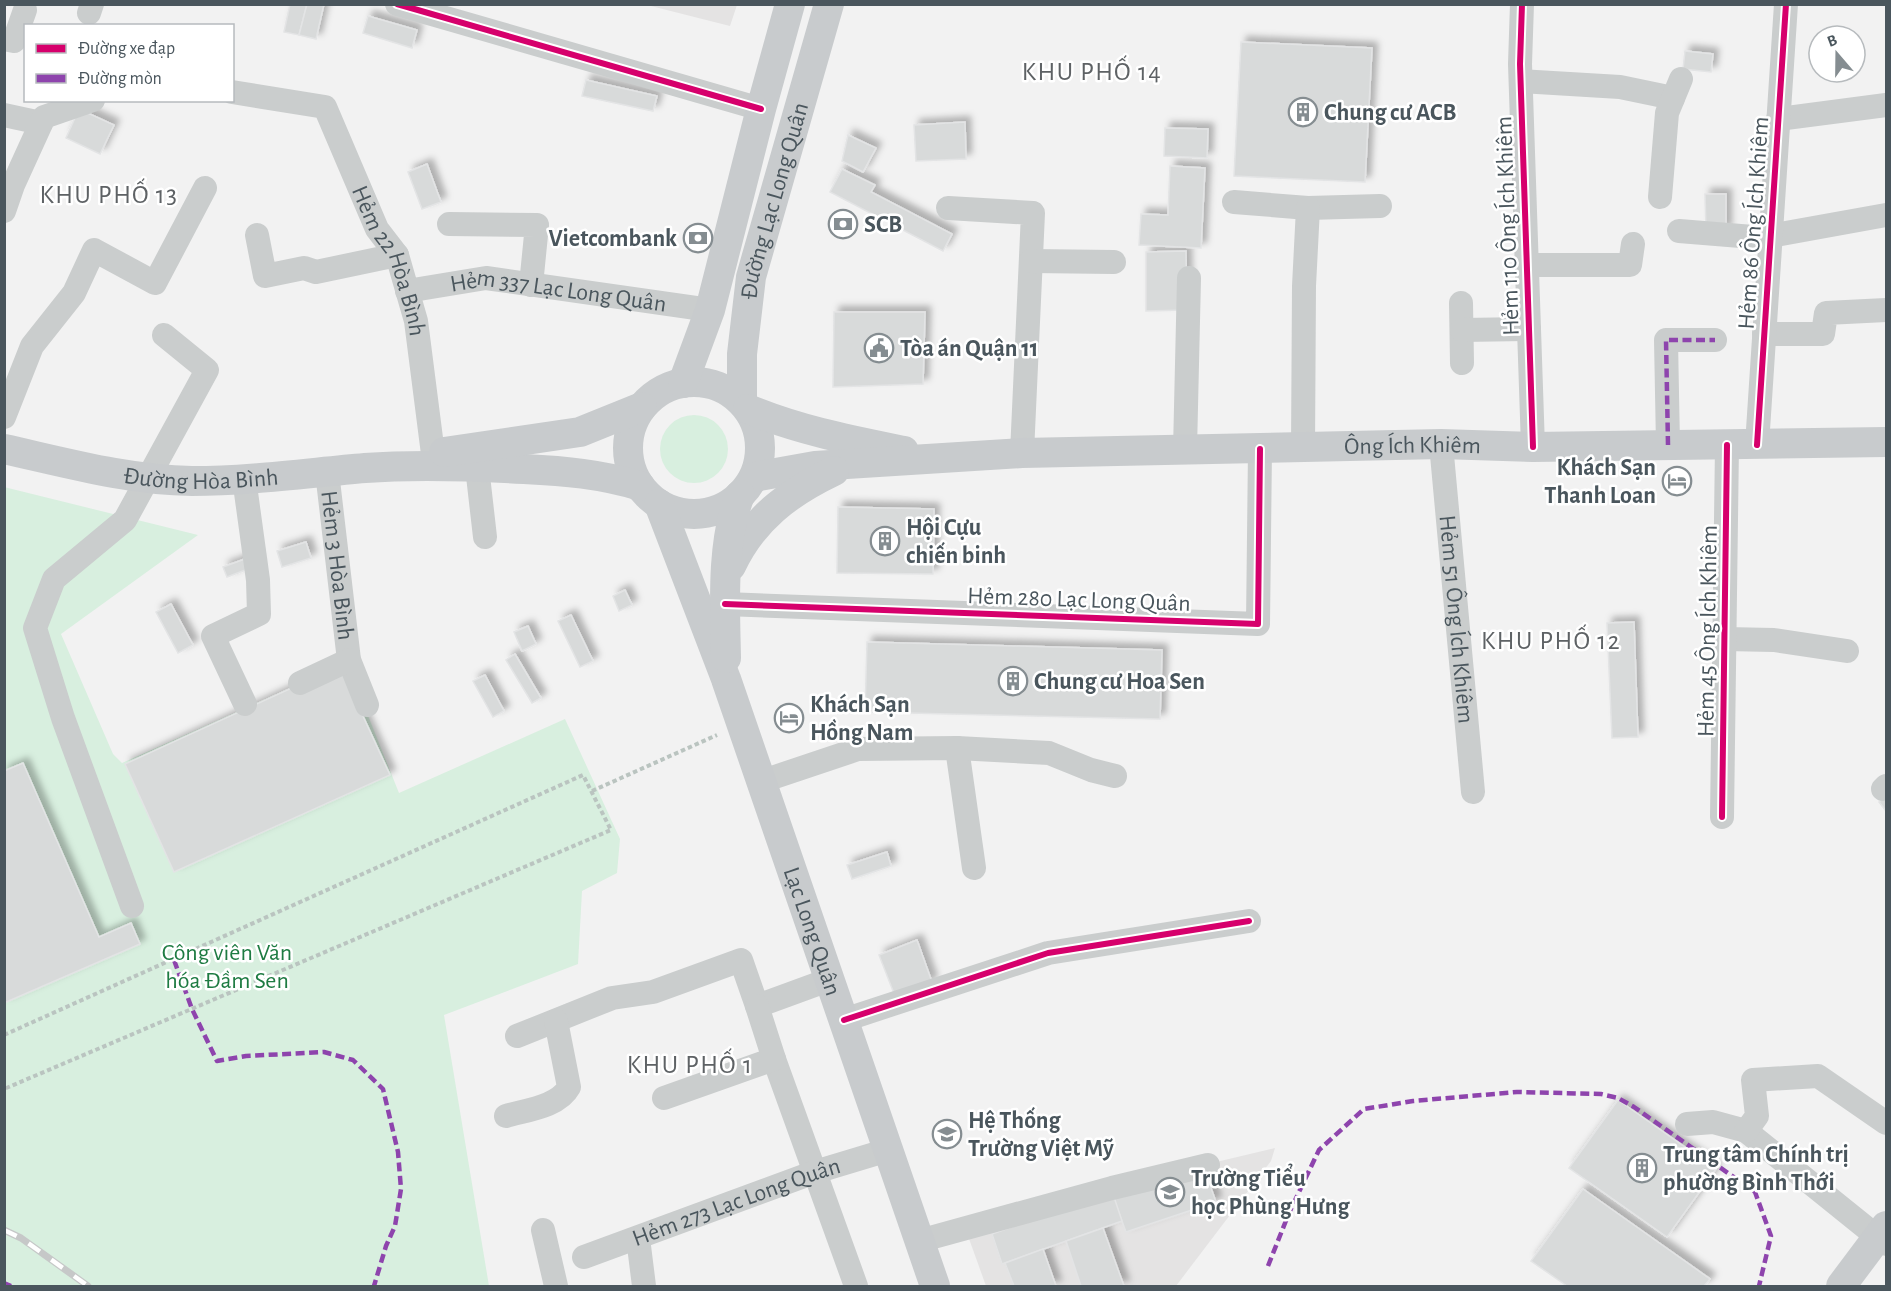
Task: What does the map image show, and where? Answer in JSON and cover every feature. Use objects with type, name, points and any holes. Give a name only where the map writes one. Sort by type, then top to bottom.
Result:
[{"type":"main road","name":"Đường Lạc Long Quân","points":[[683,383],[711,310],[761,109],[790,4]]},
{"type":"main road","name":"Đường Lạc Long Quân","points":[[745,405],[742,354],[751,277],[829,4]]},
{"type":"main road","points":[[726,679],[649,495],[628,458],[628,439],[642,407],[667,388],[683,383],[714,385],[729,391],[745,405],[780,422],[814,432],[939,458]]},
{"type":"main road","points":[[726,679],[725,604],[733,515],[759,460],[758,429],[745,405]]},
{"type":"main road","name":"Đường Hòa Bình","points":[[399,466],[434,454],[580,432],[642,407]]},
{"type":"main road","name":"Ông Ích Khiêm","points":[[939,458],[1022,453],[1441,444],[1533,447],[1887,442]]},
{"type":"main road","name":"Đường Hòa Bình","points":[[4,450],[148,479],[244,478],[399,466],[477,467],[582,472],[611,477],[649,495]]},
{"type":"main road","points":[[649,495],[687,514],[703,513],[718,510],[747,486],[815,466],[844,466],[939,458]]},
{"type":"main road","points":[[728,571],[749,534],[778,503],[796,490],[844,466]]},
{"type":"main road","name":"Lạc Long Quân","points":[[726,679],[935,1287]]},
{"type":"main road","points":[[1841,1287],[1884,1236]]},
{"type":"street","points":[[397,4],[761,109]]},
{"type":"street","name":"Hẻm 110 Ông Ích Khiêm","points":[[1522,4],[1521,81],[1533,447]]},
{"type":"street","name":"Hẻm 86 Ông Ích Khiêm","points":[[1757,445],[1786,4]]},
{"type":"street","points":[[4,39],[14,41],[25,10]]},
{"type":"street","points":[[1521,81],[1677,89],[1667,113],[1660,197]]},
{"type":"street","name":"Hẻm 22 Hòa Bình","points":[[234,92],[325,107],[377,229],[397,255],[416,321],[434,454]]},
{"type":"street","points":[[4,211],[12,166],[44,117],[87,102]]},
{"type":"street","points":[[1778,119],[1887,105]]},
{"type":"street","points":[[4,115],[42,123]]},
{"type":"street","points":[[4,417],[32,346],[74,293],[94,250],[155,284],[205,188]]},
{"type":"street","points":[[1234,202],[1308,208],[1380,206]]},
{"type":"street","points":[[948,208],[1033,213],[1022,453]]},
{"type":"street","points":[[1303,448],[1304,286],[1308,208]]},
{"type":"street","points":[[1679,231],[1753,237],[1770,236],[1887,215]]},
{"type":"street","points":[[449,224],[537,225],[531,285]]},
{"type":"street","points":[[257,235],[265,276],[304,268],[316,272],[397,255]]},
{"type":"street","points":[[1527,265],[1630,265],[1633,244]]},
{"type":"street","points":[[1031,261],[1114,262]]},
{"type":"street","name":"Hẻm 337 Lạc Long Quân","points":[[407,291],[486,278],[711,310]]},
{"type":"street","points":[[1185,450],[1189,278]]},
{"type":"street","points":[[1461,303],[1462,363]]},
{"type":"street","points":[[1764,334],[1823,334],[1826,313],[1887,310]]},
{"type":"street","points":[[1461,330],[1529,329]]},
{"type":"street","points":[[132,906],[63,718],[35,628],[54,579],[124,520],[207,370],[164,334]]},
{"type":"street","points":[[1668,445],[1666,340],[1715,340]]},
{"type":"street","name":"Hẻm 51 Ông Ích Khiêm","points":[[1441,444],[1473,792]]},
{"type":"street","name":"Hẻm 45 Ông Ích Khiêm","points":[[1722,817],[1727,445]]},
{"type":"street","name":"Hẻm 280 Lạc Long Quân","points":[[725,604],[1258,624],[1260,449]]},
{"type":"street","points":[[477,467],[485,537]]},
{"type":"street","name":"Hẻm 3 Hòa Bình","points":[[327,472],[349,660],[367,705]]},
{"type":"street","points":[[244,478],[258,580],[259,614],[213,636],[245,704]]},
{"type":"street","points":[[1725,639],[1774,640],[1847,651]]},
{"type":"street","name":"Hẻm 3 Hòa Bình","points":[[300,683],[349,660]]},
{"type":"street","points":[[760,782],[858,749],[957,748],[1049,753],[1091,770],[1115,776]]},
{"type":"street","points":[[957,748],[974,868]]},
{"type":"street","points":[[844,1020],[1048,953],[1249,921]]},
{"type":"street","points":[[517,1036],[612,998],[653,992],[741,960],[852,1285]]},
{"type":"street","points":[[757,1006],[831,979]]},
{"type":"street","points":[[506,1116],[555,1101],[565,1094],[569,1087],[556,1021]]},
{"type":"street","points":[[664,1098],[774,1059]]},
{"type":"street","points":[[1746,1131],[1757,1116],[1753,1080],[1818,1076],[1887,1124]]},
{"type":"street","points":[[1687,1124],[1713,1122],[1746,1131],[1884,1236]]},
{"type":"street","name":"Hẻm 273 Lạc Long Quân","points":[[584,1257],[815,1172],[888,1150]]},
{"type":"street","points":[[919,1241],[1112,1188],[1208,1165]]},
{"type":"street","points":[[543,1230],[556,1287]]},
{"type":"street","points":[[638,1238],[644,1287]]},
{"type":"path","points":[[592,791],[741,724]]},
{"type":"path","points":[[4,1035],[583,775],[611,831],[4,1089]]},
{"type":"shaded area","points":[[647,5],[737,5],[730,26]]},
{"type":"shaded area","name":"Trường Tiểu học Phùng Hưng","points":[[1275,1148],[1271,1161],[1176,1286],[986,1286],[963,1222]]},
{"type":"green space","points":[[694,415],[707,418],[718,425],[725,436],[728,449],[725,462],[718,473],[707,480],[694,483],[681,480],[670,473],[663,462],[660,449],[663,436],[670,425],[681,418]]},
{"type":"green space","name":"Công viên Văn hóa Đầm Sen","points":[[4,487],[198,535],[61,634],[113,754],[122,763],[347,663],[399,793],[565,719],[620,839],[617,873],[582,891],[578,964],[444,1015],[489,1286],[5,1286]]},
{"type":"building","points":[[290,4],[307,4],[299,35],[284,32]]},
{"type":"building","points":[[307,4],[324,4],[316,39],[299,35]]},
{"type":"building","points":[[368,16],[417,30],[412,48],[363,33]]},
{"type":"building","name":"Chung cư ACB","points":[[1241,42],[1372,48],[1365,182],[1234,176]]},
{"type":"building","points":[[1685,51],[1713,54],[1711,72],[1683,69]]},
{"type":"building","points":[[586,80],[657,96],[653,111],[582,96]]},
{"type":"building","points":[[79,109],[114,125],[100,154],[66,138]]},
{"type":"building","points":[[965,122],[966,159],[916,161],[914,125]]},
{"type":"building","points":[[1165,128],[1208,129],[1207,158],[1164,156]]},
{"type":"building","points":[[848,135],[876,148],[863,172],[842,161]]},
{"type":"building","points":[[427,164],[441,202],[422,209],[408,172]]},
{"type":"building","points":[[1170,166],[1205,168],[1201,248],[1139,245],[1141,214],[1168,215]]},
{"type":"building","points":[[842,169],[875,185],[871,192],[952,234],[943,251],[830,192]]},
{"type":"building","points":[[1705,194],[1726,194],[1726,231],[1706,231]]},
{"type":"building","points":[[1186,251],[1187,310],[1146,311],[1146,252]]},
{"type":"building","name":"Tòa án Quận 11","points":[[834,312],[925,312],[923,384],[833,387]]},
{"type":"building","name":"Hội Cựu chiến binh","points":[[838,507],[934,509],[933,574],[837,573]]},
{"type":"building","points":[[306,542],[311,558],[282,567],[277,551]]},
{"type":"building","points":[[253,556],[256,566],[227,577],[223,567]]},
{"type":"building","points":[[625,590],[632,605],[619,611],[613,596]]},
{"type":"building","points":[[171,604],[193,645],[178,653],[156,612]]},
{"type":"building","points":[[571,615],[593,661],[580,667],[558,621]]},
{"type":"building","points":[[1634,622],[1638,737],[1612,738],[1607,623]]},
{"type":"building","points":[[528,626],[536,644],[522,651],[514,632]]},
{"type":"building","name":"Chung cư Hoa Sen","points":[[867,642],[1162,650],[1160,719],[865,712]]},
{"type":"building","points":[[515,654],[541,698],[532,703],[506,660]]},
{"type":"building","points":[[340,666],[390,775],[174,872],[125,764]]},
{"type":"building","points":[[485,675],[504,711],[493,717],[473,681]]},
{"type":"building","points":[[23,763],[99,937],[131,923],[140,944],[4,1003],[4,771]]},
{"type":"building","points":[[1886,795],[1886,811],[1879,802]]},
{"type":"building","points":[[887,852],[891,866],[852,879],[847,865]]},
{"type":"building","points":[[917,940],[932,982],[895,996],[879,955]]},
{"type":"building","name":"Trung tâm Chính trị phường Bình Thới","points":[[1618,1100],[1716,1169],[1667,1237],[1569,1168]]},
{"type":"building","points":[[1204,1168],[1216,1202],[1126,1232],[1114,1199]]},
{"type":"building","points":[[1583,1189],[1710,1279],[1704,1286],[1567,1286],[1531,1261]]},
{"type":"building","points":[[1112,1191],[1122,1221],[1002,1264],[992,1234]]},
{"type":"building","points":[[1103,1228],[1124,1286],[1081,1286],[1066,1241]]},
{"type":"building","points":[[1043,1249],[1056,1286],[1014,1286],[1005,1263]]},
{"type":"railway","points":[[4,1230],[21,1238],[88,1286]]},
{"type":"marked path","points":[[1668,445],[1666,340],[1715,340]]},
{"type":"marked path","points":[[174,960],[192,1009],[217,1061],[246,1056],[324,1052],[353,1060],[383,1089],[398,1152],[401,1189],[395,1226],[386,1246],[374,1286]]},
{"type":"marked path","points":[[1268,1266],[1289,1213],[1319,1150],[1364,1109],[1413,1101],[1517,1092],[1601,1094],[1618,1098],[1634,1107],[1755,1192],[1771,1236],[1759,1286]]},
{"type":"marked path","points":[[4,1283],[11,1286]]},
{"type":"cycle path","points":[[397,4],[761,109]]},
{"type":"cycle path","points":[[1522,4],[1520,64],[1533,447]]},
{"type":"cycle path","points":[[1757,445],[1786,4]]},
{"type":"cycle path","points":[[1722,817],[1727,445]]},
{"type":"cycle path","points":[[725,604],[1258,624],[1260,449]]},
{"type":"cycle path","points":[[844,1020],[1048,953],[1249,921]]},
{"type":"place","name":"Chung cư ACB","points":[[1303,112]]},
{"type":"place","name":"SCB","points":[[843,224]]},
{"type":"place","name":"Vietcombank","points":[[698,238]]},
{"type":"place","name":"Tòa án Quận 11","points":[[879,348]]},
{"type":"place","name":"Khách Sạn Thanh Loan","points":[[1677,481]]},
{"type":"place","name":"Hội Cựu chiến binh","points":[[885,541]]},
{"type":"place","name":"Chung cư Hoa Sen","points":[[1013,681]]},
{"type":"place","name":"Khách Sạn Hồng Nam","points":[[789,718]]},
{"type":"place","name":"Hệ Thống Trường Việt Mỹ","points":[[947,1134]]},
{"type":"place","name":"Trung tâm Chính trị phường Bình Thới","points":[[1642,1168]]},
{"type":"place","name":"Trường Tiểu học Phùng Hưng","points":[[1170,1192]]},
{"type":"district","name":"KHU PHỐ 14","points":[[1092,71]]},
{"type":"district","name":"KHU PHỐ 13","points":[[109,194]]},
{"type":"district","name":"KHU PHỐ 12","points":[[1551,640]]},
{"type":"district","name":"KHU PHỐ 1","points":[[690,1064]]}]
